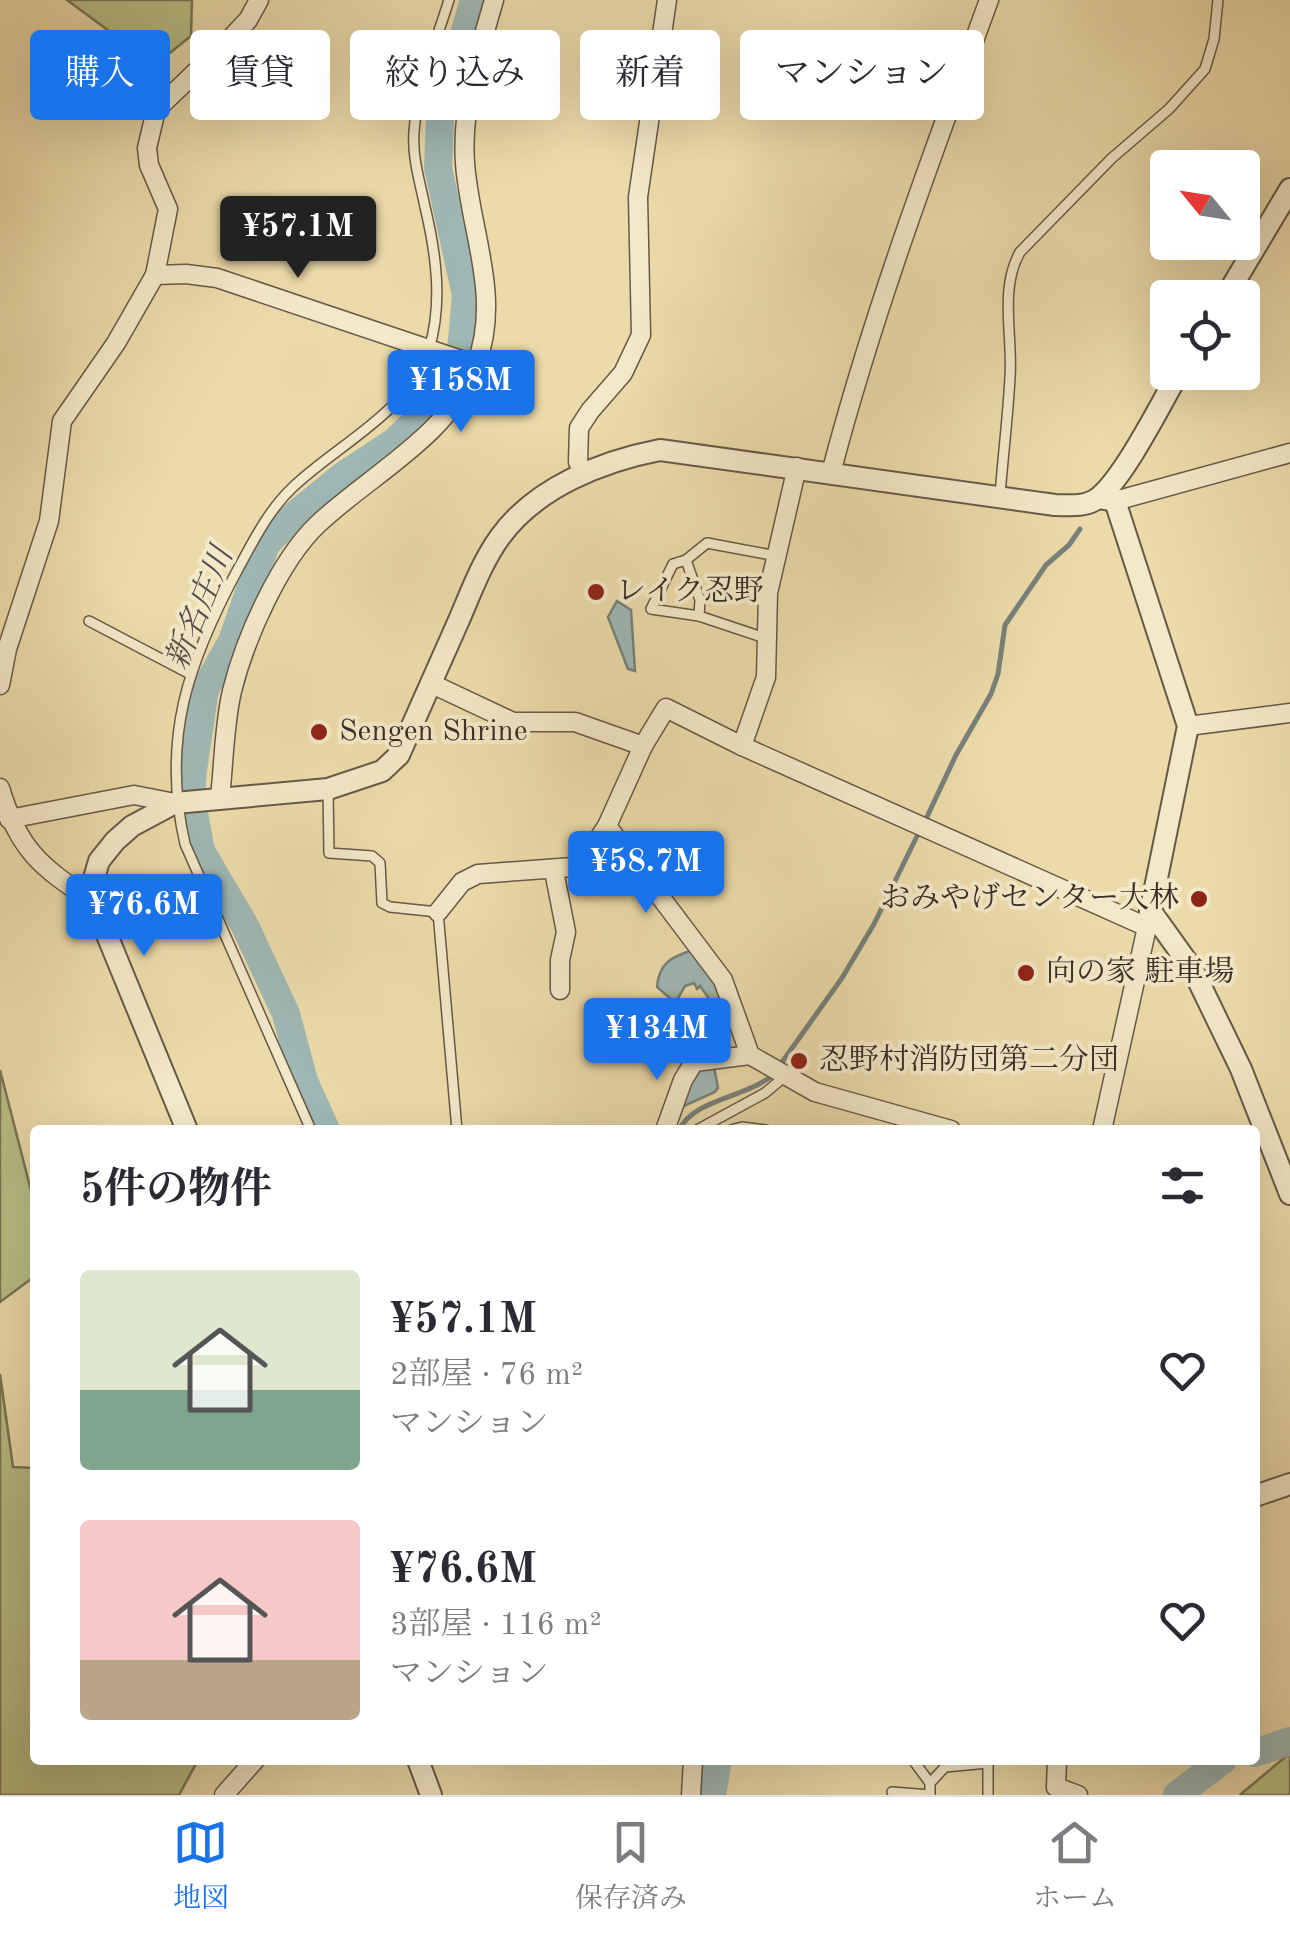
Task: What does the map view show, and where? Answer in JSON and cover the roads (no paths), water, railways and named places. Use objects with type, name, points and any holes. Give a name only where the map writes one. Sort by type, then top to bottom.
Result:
[{"type":"street","points":[[0,684],[7,649],[48,521],[62,422],[116,343],[156,274],[168,209],[149,165],[148,148],[156,110],[248,20],[259,0]]},
{"type":"street","points":[[220,797],[232,692],[258,622],[290,555],[317,525],[448,415],[485,336],[484,260],[465,163],[467,110],[494,0]]},
{"type":"street","points":[[584,473],[578,462],[580,428],[623,373],[641,334],[638,197],[667,0]]},
{"type":"street","points":[[830,473],[854,382],[989,0]]},
{"type":"street","points":[[1235,280],[1290,189]]},
{"type":"street","points":[[156,274],[217,278],[474,364]]},
{"type":"street","points":[[1103,1125],[1188,726],[1107,500],[1116,477],[1169,390]]},
{"type":"street","points":[[9,819],[134,794],[175,803],[328,790],[382,771],[399,755],[479,573],[501,535],[555,489],[620,458],[660,450],[798,466],[1055,505],[1107,500],[1290,453]]},
{"type":"street","points":[[742,746],[766,677],[768,594],[798,466]]},
{"type":"street","points":[[430,684],[513,722],[575,722],[643,746]]},
{"type":"street","points":[[438,912],[462,882],[478,874],[574,867],[590,852],[607,826],[643,746],[666,708],[1047,886],[1149,919],[1193,970],[1240,1070],[1257,1125]]},
{"type":"street","points":[[1188,726],[1290,713]]},
{"type":"street","points":[[0,788],[9,819],[33,858],[93,901]]},
{"type":"street","points":[[175,803],[132,826],[115,841],[99,861],[90,892],[185,1125]]},
{"type":"street","points":[[607,826],[723,980],[750,1055],[815,1092],[933,1125]]},
{"type":"street","points":[[554,870],[566,932],[560,960],[560,990]]},
{"type":"street","points":[[667,1125],[694,1062],[750,1055]]},
{"type":"street","points":[[1263,1146],[1290,1194]]},
{"type":"street","points":[[1260,1494],[1290,1484]]},
{"type":"street","points":[[224,1795],[251,1765]]},
{"type":"street","points":[[420,1765],[431,1795]]},
{"type":"street","points":[[691,1795],[693,1765]]},
{"type":"street","points":[[1057,1765],[1056,1787],[1078,1795]]},
{"type":"lane","points":[[309,1125],[184,844],[175,803],[176,746],[190,674],[211,621],[268,514],[292,488],[398,400],[430,350],[438,292],[416,172],[414,132],[423,83],[449,0]]},
{"type":"lane","points":[[1000,498],[1011,374],[1008,282],[1013,264],[1020,252],[1112,158],[1170,109],[1205,69],[1214,40],[1218,0]]},
{"type":"lane","points":[[769,639],[700,616],[652,609],[673,564],[686,560],[707,542],[777,556]]},
{"type":"lane","points":[[686,560],[700,600],[700,616]]},
{"type":"lane","points":[[90,620],[190,674]]},
{"type":"lane","points":[[328,790],[330,853],[372,856],[380,863],[382,903],[438,912],[457,1125]]},
{"type":"lane","points":[[706,1125],[766,1093],[780,1074]]},
{"type":"lane","points":[[916,1765],[930,1791]]},
{"type":"lane","points":[[930,1791],[945,1767],[962,1765]]},
{"type":"lane","points":[[988,1765],[988,1795]]},
{"type":"lane","points":[[892,1792],[930,1791]]},
{"type":"water","points":[[617,601],[631,610],[635,671],[628,669],[608,617]]},
{"type":"water","points":[[693,950],[721,992],[732,1017],[717,1034],[724,1045],[721,1051],[704,1051],[711,1034],[657,987],[663,967],[672,958]],"holes":[[[694,983],[697,989],[700,986],[710,1000],[701,1014],[685,1008],[678,998],[685,986]]]},
{"type":"water","points":[[714,1067],[718,1088],[715,1092],[684,1106],[683,1098],[695,1069]]},
{"type":"waterway","name":"新名庄川","points":[[324,1125],[304,1081],[286,1014],[245,926],[201,851],[191,797],[193,770],[205,689],[232,641],[266,544],[296,514],[341,477],[394,442],[425,413],[461,350],[466,295],[438,168],[440,118],[474,0]]},
{"type":"waterway","points":[[925,821],[991,694],[1005,625],[1046,565],[1080,529]]},
{"type":"waterway","points":[[780,1065],[842,978],[874,924],[920,830]]},
{"type":"waterway","points":[[683,1125],[697,1111],[774,1074]]},
{"type":"waterway","points":[[1260,1751],[1290,1741]]},
{"type":"waterway","name":"新名庄川","points":[[712,1795],[717,1765]]},
{"type":"waterway","points":[[1177,1795],[1216,1765]]},
{"type":"place","name":"レイク忍野","points":[[596,592]]},
{"type":"place","name":"Sengen Shrine","points":[[319,732]]},
{"type":"place","name":"おみやげセンター大林","points":[[1199,899]]},
{"type":"place","name":"向の家 駐車場","points":[[1026,973]]},
{"type":"place","name":"忍野村消防団第二分団","points":[[799,1061]]}]
